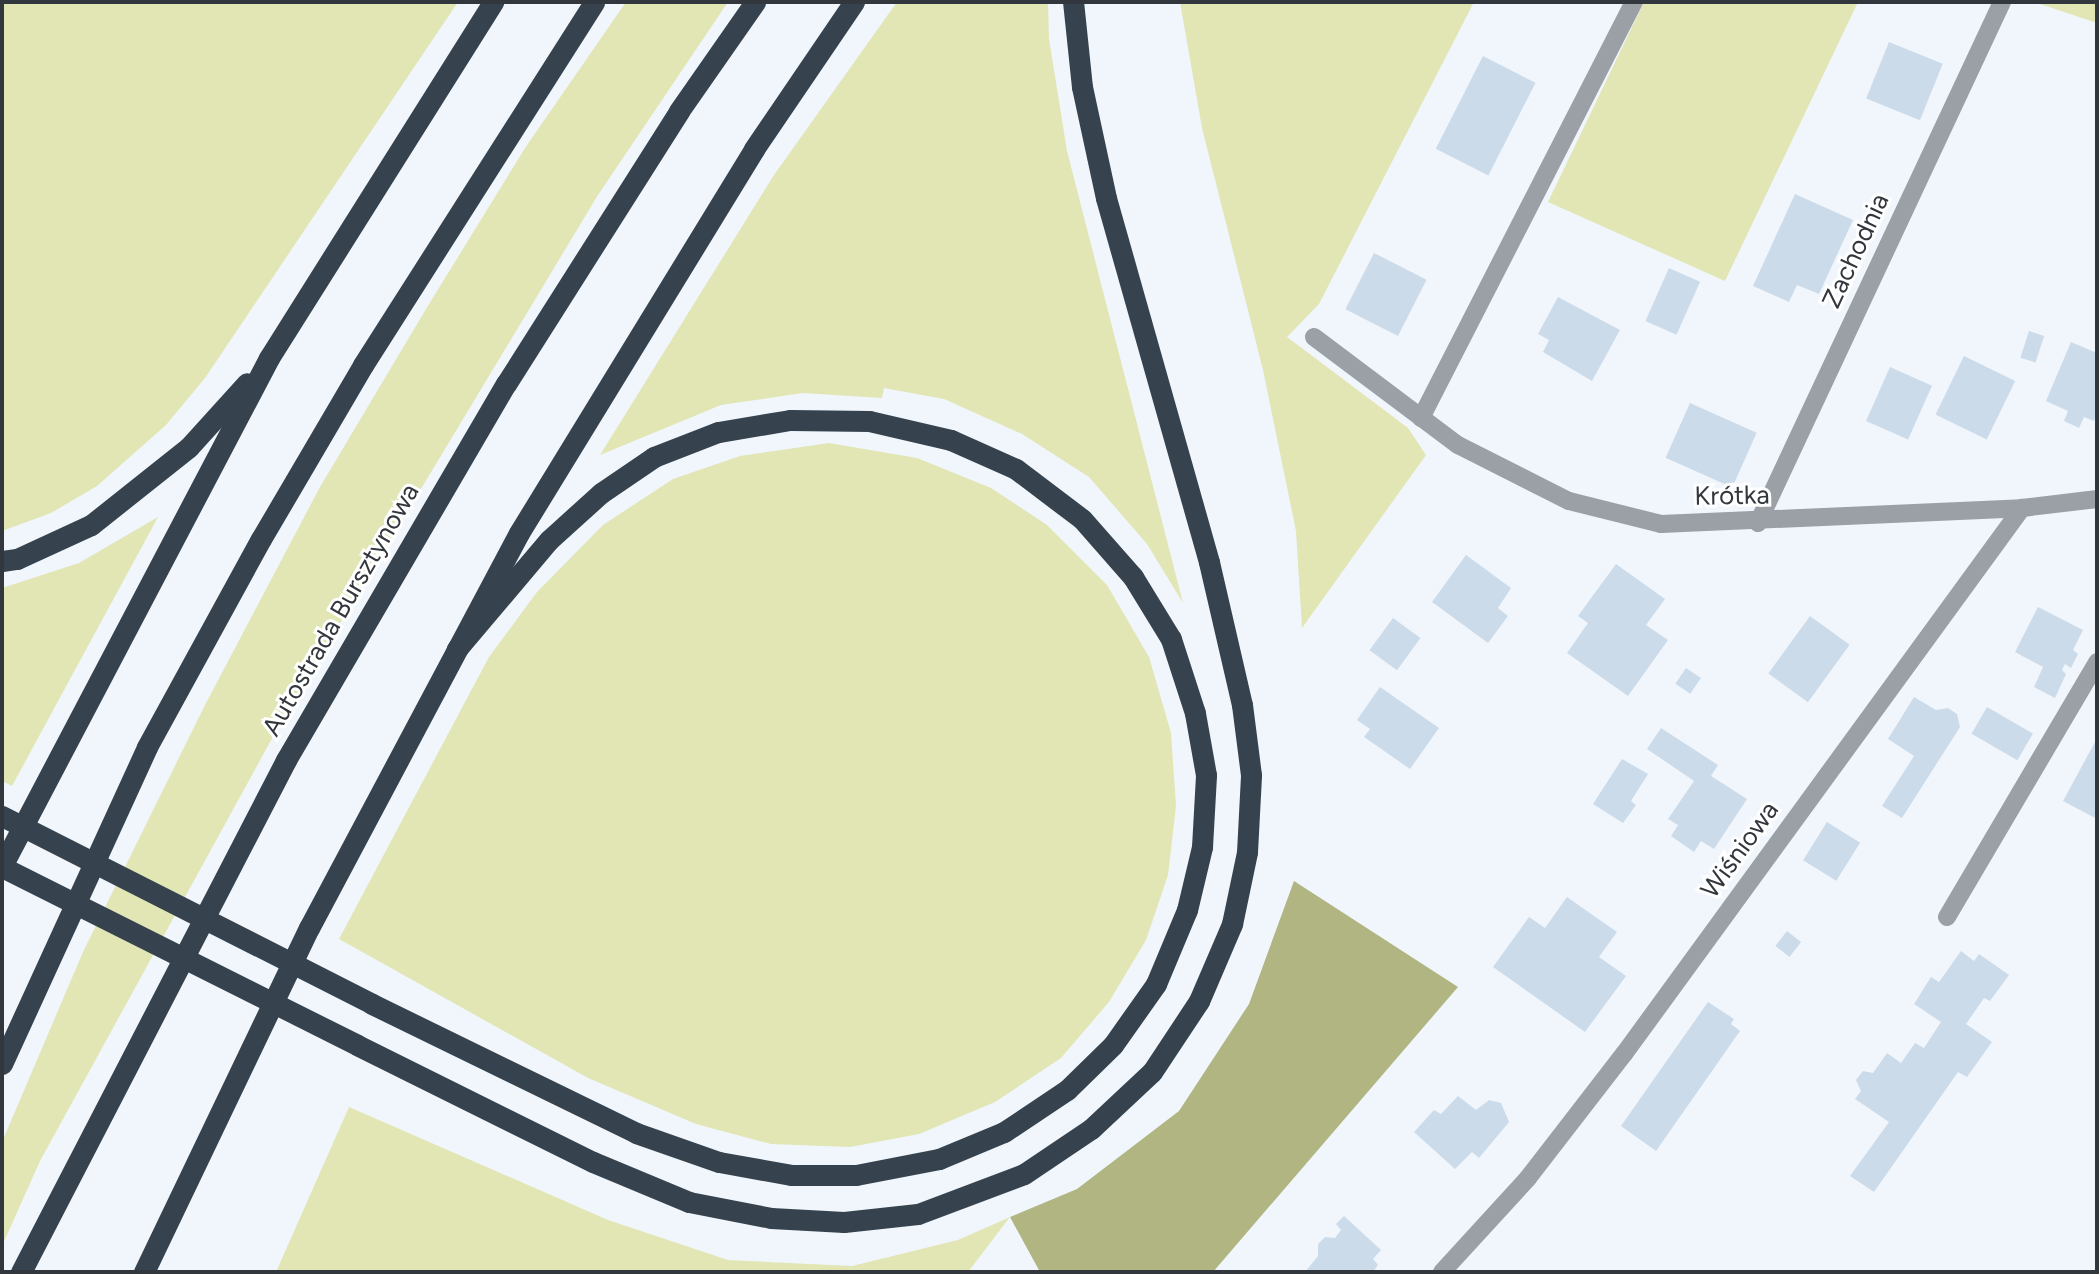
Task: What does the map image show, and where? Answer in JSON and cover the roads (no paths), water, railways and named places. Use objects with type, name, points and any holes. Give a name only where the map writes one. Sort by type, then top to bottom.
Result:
[{"type":"highway","points":[[492,2],[269,358],[2,867],[593,1162],[689,1202],[771,1218],[844,1222],[918,1214],[1024,1174],[1091,1129],[1152,1072],[1199,1001],[1232,924],[1247,852],[1251,775],[1242,705],[1209,562],[1106,198],[1082,87],[1073,2]]},
{"type":"highway","points":[[2,1064],[147,747],[261,539],[363,365],[594,2]]},
{"type":"highway","name":"Autostrada Bursztynowa","points":[[21,1272],[286,760],[506,384],[679,111],[755,2]]},
{"type":"highway","points":[[144,1272],[309,928],[519,533],[754,149],[854,2]]},
{"type":"highway","points":[[2,561],[17,559],[91,525],[148,484],[189,447],[269,358]]},
{"type":"highway","points":[[2,816],[372,1004],[636,1133],[719,1162],[791,1175],[856,1175],[950,1155],[1004,1132],[1067,1090],[1113,1045],[1156,984],[1187,910],[1202,847],[1206,775],[1195,713],[1171,639],[1146,597],[1082,519],[1016,470],[951,440],[869,421],[789,420],[718,432],[654,457],[601,493],[549,540],[457,649]]},
{"type":"street","points":[[1421,418],[1634,2]]},
{"type":"street","name":"Zachodnia","points":[[1758,523],[2002,2]]},
{"type":"street","name":"Krótka","points":[[1314,337],[1458,445],[1569,501],[1661,524],[1758,523],[2022,509]]},
{"type":"street","points":[[2022,509],[2097,499]]},
{"type":"street","name":"Wiśniowa","points":[[1442,1272],[1528,1178],[1624,1054],[2022,509]]},
{"type":"street","points":[[1947,917],[2097,662]]}]
